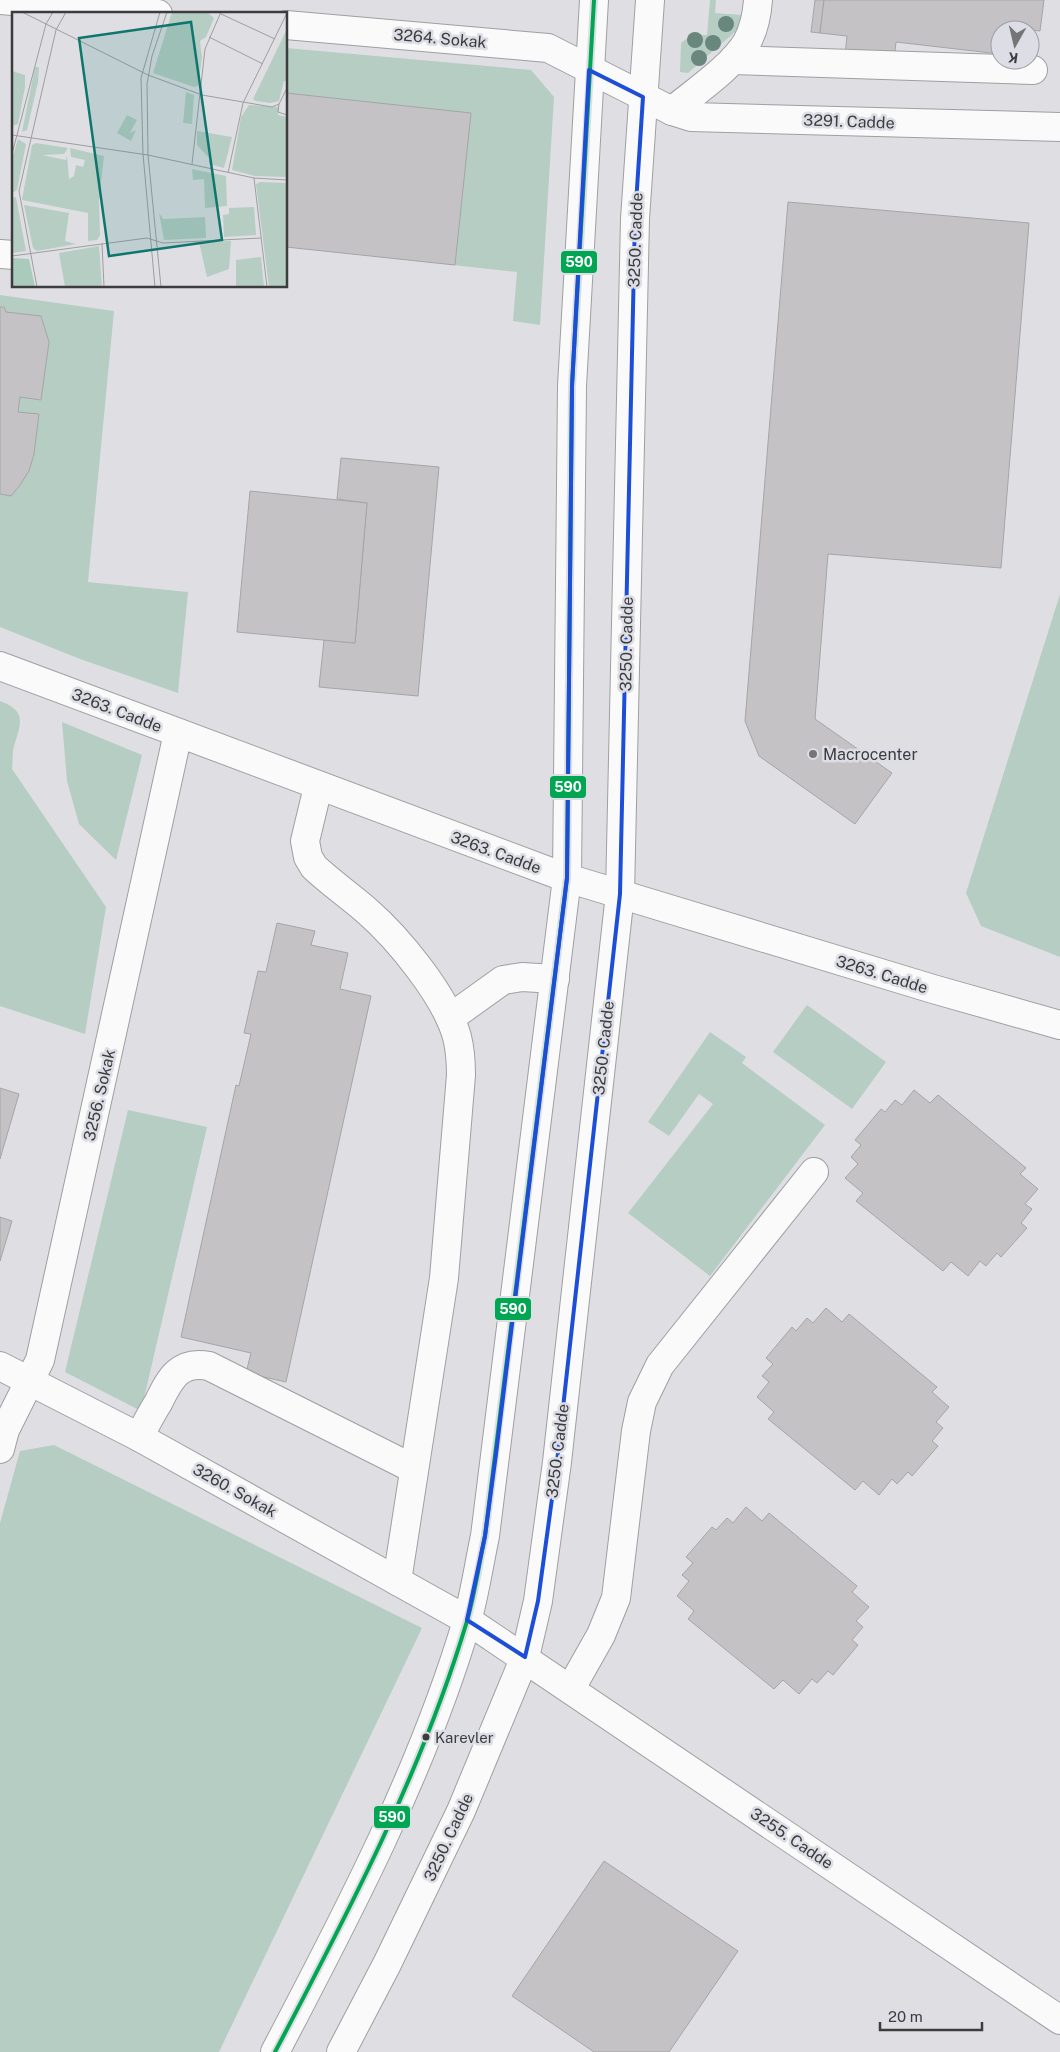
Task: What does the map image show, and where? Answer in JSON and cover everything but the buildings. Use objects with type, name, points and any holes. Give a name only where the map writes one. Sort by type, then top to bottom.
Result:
[{"type":"street","points":[[1,0],[136,12]]},
{"type":"street","points":[[275,2052],[335,1935],[383,1835],[438,1708],[467,1620],[487,1518],[567,878],[572,386],[594,0]]},
{"type":"street","name":"3250. Cadde","points":[[340,2052],[388,1964],[461,1811],[525,1657],[538,1602],[556,1462],[620,894],[635,219],[650,0]]},
{"type":"street","points":[[672,111],[733,60],[748,40],[754,24],[758,0]]},
{"type":"street","name":"3264. Sokak","points":[[288,25],[548,48],[643,97]]},
{"type":"street","points":[[733,60],[990,69]]},
{"type":"street","name":"3291. Cadde","points":[[643,97],[672,111],[691,117],[1060,127]]},
{"type":"street","name":"3263. Cadde","points":[[0,666],[567,878],[934,989],[1060,1025]]},
{"type":"street","name":"3256. Sokak","points":[[0,1449],[5,1430],[40,1360],[178,734]]},
{"type":"street","points":[[318,786],[305,841],[311,862],[323,875],[368,911],[401,946],[440,1000],[450,1018],[458,1046],[461,1074],[444,1278],[397,1581]]},
{"type":"street","points":[[450,1018],[503,980],[522,977],[555,979]]},
{"type":"street","points":[[571,1688],[601,1635],[616,1598],[636,1431],[642,1402],[660,1364],[814,1172]]},
{"type":"street","points":[[139,1437],[170,1378],[179,1370],[200,1364],[214,1368],[414,1469]]},
{"type":"street","name":"3260. Sokak","points":[[0,1366],[139,1437],[467,1620],[525,1657]]},
{"type":"street","name":"3255. Cadde","points":[[525,1657],[1060,2020]]},
{"type":"highlighted area","points":[[589,70],[643,97],[635,219],[620,894],[557,1462],[538,1601],[525,1657],[467,1620],[485,1536],[567,878],[572,386]]},
{"type":"green space","points":[[710,0],[716,0],[715,13],[741,15],[740,24],[735,32],[688,73],[680,72],[681,43],[693,36],[707,35]]},
{"type":"green space","points":[[288,48],[531,70],[554,97],[540,325],[513,321],[517,272],[288,247]]},
{"type":"green space","points":[[0,295],[114,311],[88,582],[188,592],[178,693],[80,659],[0,627]]},
{"type":"green space","points":[[1060,594],[1060,957],[981,926],[966,893]]},
{"type":"green space","points":[[0,701],[15,709],[20,719],[19,731],[13,749],[12,769],[106,907],[85,1034],[0,1006]]},
{"type":"green space","points":[[62,722],[142,755],[116,860],[79,824],[67,781]]},
{"type":"green space","points":[[807,1005],[886,1062],[852,1109],[773,1052]]},
{"type":"green space","points":[[710,1032],[746,1057],[742,1063],[825,1125],[710,1276],[628,1213],[713,1104],[699,1094],[669,1136],[648,1122]]},
{"type":"green space","points":[[128,1110],[207,1127],[141,1411],[65,1372]]},
{"type":"green space","points":[[54,1445],[422,1628],[219,2052],[0,2052],[0,1523],[20,1451]]},
{"type":"transit line","name":"590","points":[[275,2052],[356,1894],[406,1787],[449,1677],[467,1621],[485,1536],[567,878],[572,386],[594,0]]},
{"type":"place","name":"Macrocenter","points":[[813,754]]},
{"type":"place","name":"Karevler","points":[[426,1737]]}]
